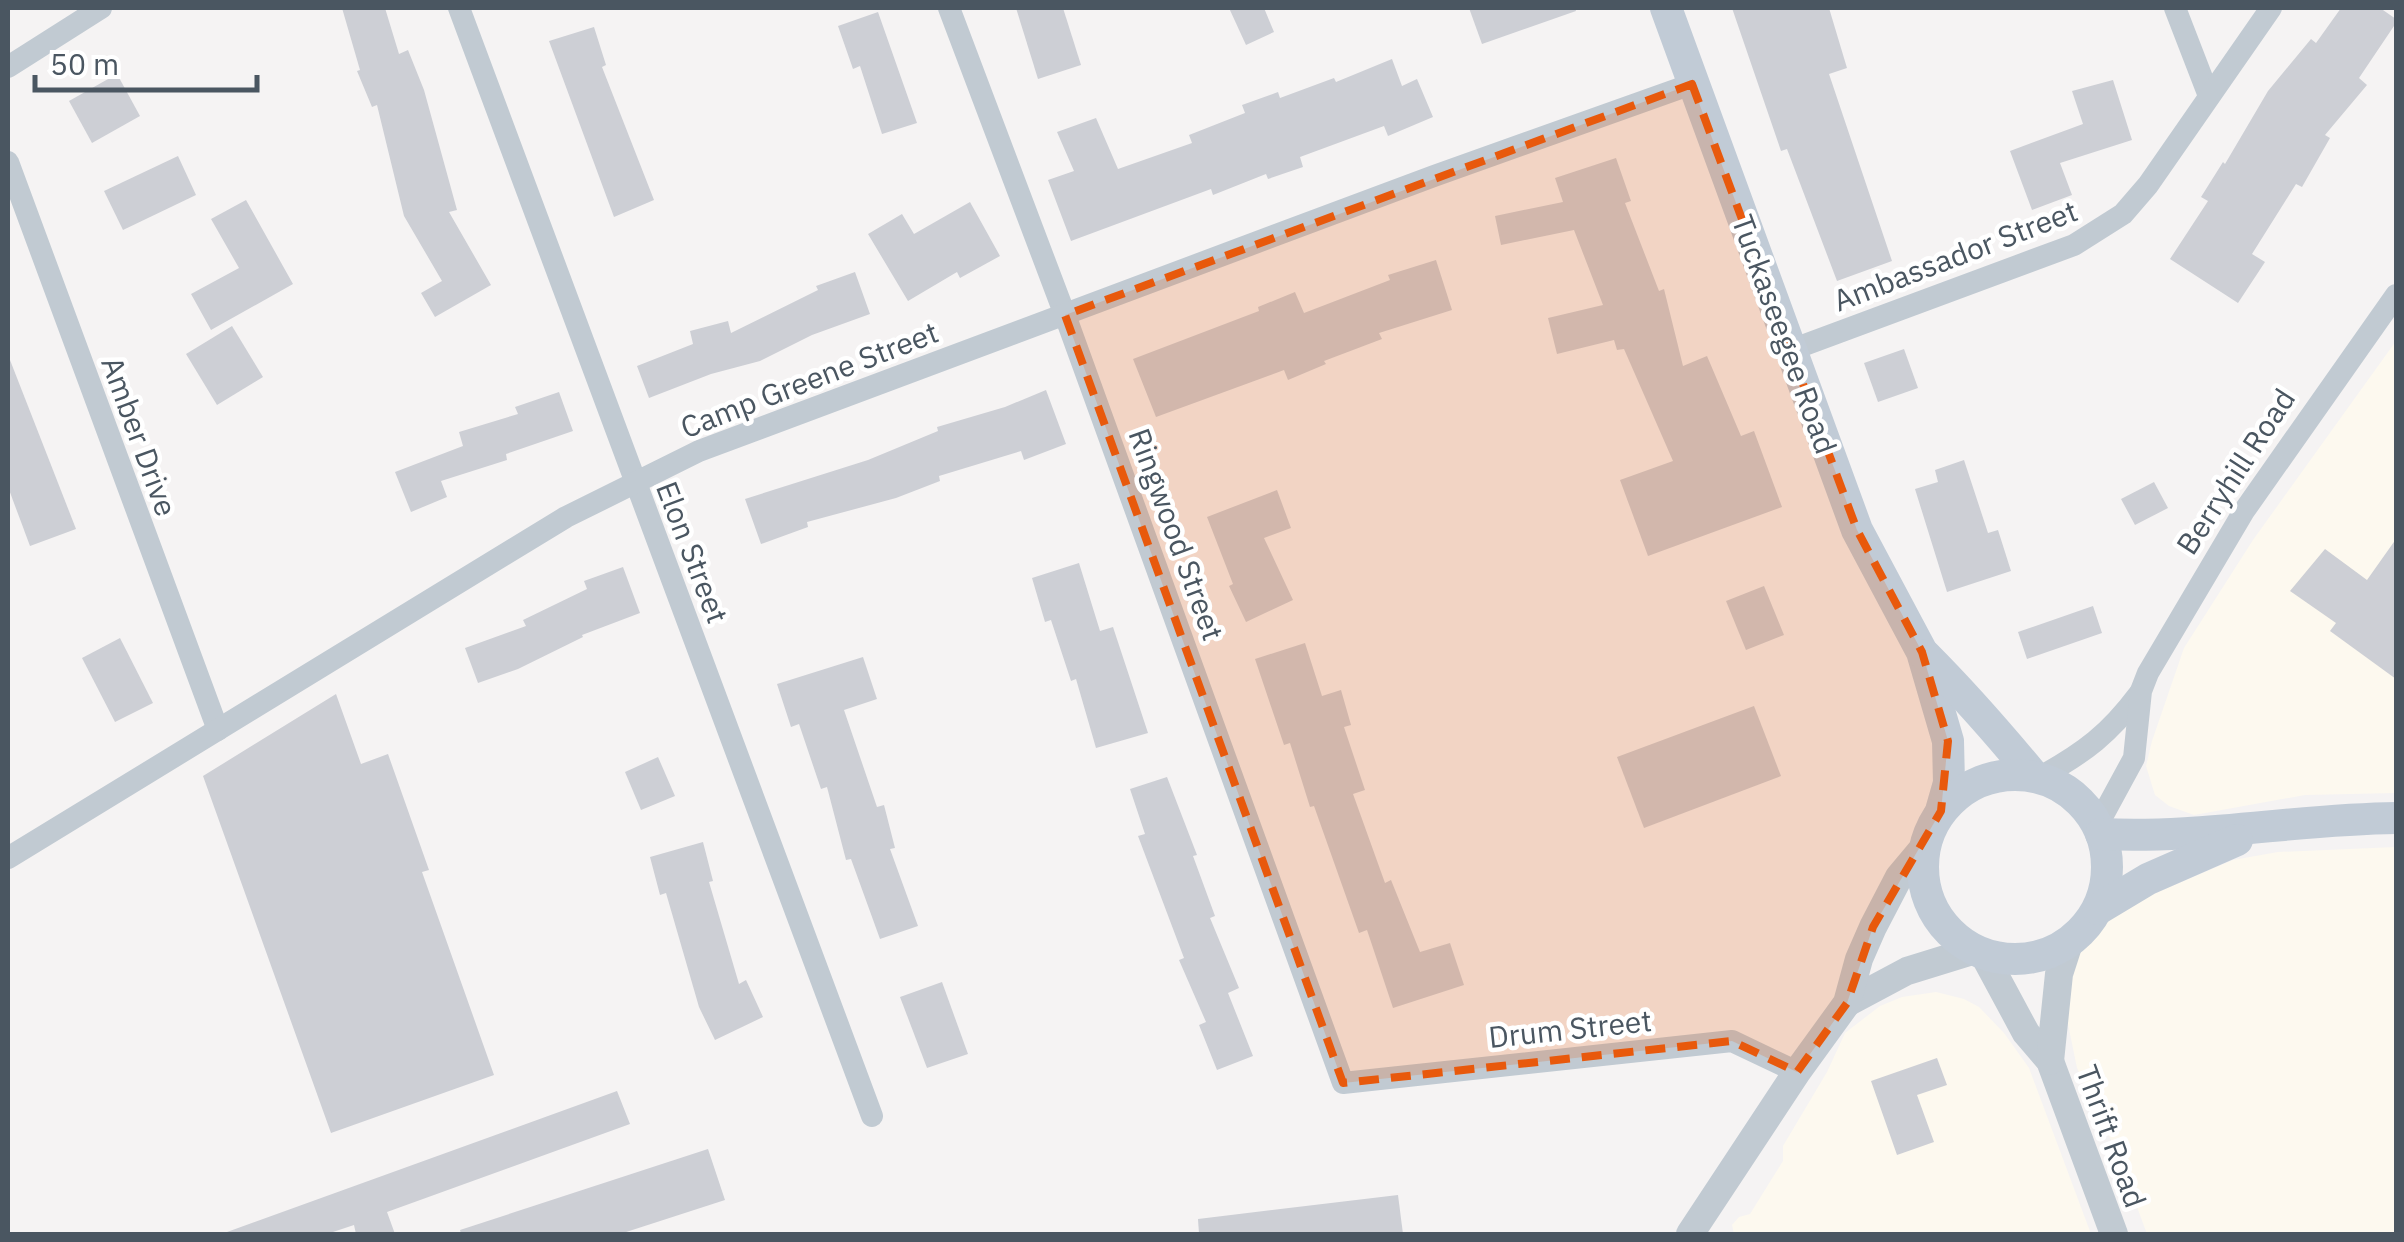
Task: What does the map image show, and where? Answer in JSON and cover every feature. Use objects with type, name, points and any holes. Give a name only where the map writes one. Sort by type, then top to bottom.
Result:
[{"type":"main road","name":"Tuckaseegee Road","points":[[1666,8],[1857,530],[1922,652],[1948,741],[1949,783],[1941,812]]},
{"type":"main road","name":"Tuckaseegee Road","points":[[1922,652],[2037,775]]},
{"type":"main road","points":[[2098,909],[2105,890],[2108,860],[2099,831],[2078,800],[2037,775],[1984,779],[1956,794],[1930,829],[1922,877],[1930,906],[1946,930],[1980,953],[2023,959],[2051,952],[2070,940],[2098,909],[2148,879],[2269,826]]},
{"type":"main road","points":[[2099,831],[2166,836],[2396,818]]},
{"type":"street","points":[[8,68],[101,8]]},
{"type":"street","name":"Elon Street","points":[[460,8],[872,1116]]},
{"type":"street","name":"Ringwood Street","points":[[949,8],[1066,315],[1343,1083]]},
{"type":"street","points":[[2176,8],[2209,96]]},
{"type":"street","name":"Ambassador Street","points":[[1791,350],[2092,236],[2123,214],[2148,185],[2270,8]]},
{"type":"street","name":"Camp Greene Street","points":[[8,858],[566,518],[699,451],[1434,176],[1692,84]]},
{"type":"street","name":"Amber Drive","points":[[8,162],[218,730]]},
{"type":"street","name":"Berryhill Road","points":[[2099,831],[2134,758],[2141,692],[2148,673],[2244,511],[2396,294]]},
{"type":"street","name":"Berryhill Road","points":[[2037,775],[2079,755],[2114,727],[2141,692]]},
{"type":"street","points":[[1690,1234],[1847,1003],[1873,927],[1899,877],[1925,846]]},
{"type":"street","name":"Thrift Road","points":[[2050,1060],[2058,974],[2070,940]]},
{"type":"street","points":[[1847,1003],[1907,971],[1980,953]]},
{"type":"street","name":"Thrift Road","points":[[1980,953],[2026,1032],[2050,1060],[2114,1234]]},
{"type":"street","name":"Drum Street","points":[[1343,1083],[1732,1041],[1797,1072]]},
{"type":"highlighted area","points":[[1692,84],[1857,530],[1922,652],[1948,741],[1941,811],[1873,927],[1847,1003],[1797,1072],[1732,1041],[1343,1083],[1065,315]]},
{"type":"shaded area","points":[[2396,341],[2396,793],[2305,795],[2194,815],[2169,806],[2155,795],[2146,766],[2184,648],[2253,540]]},
{"type":"shaded area","points":[[2396,847],[2396,1234],[2147,1234],[2117,1153],[2077,1068],[2068,1024],[2070,978],[2076,959],[2104,920],[2123,907],[2233,860],[2278,852]]},
{"type":"shaded area","points":[[1936,992],[1979,1007],[2029,1068],[2091,1234],[1734,1234],[1732,1225],[1739,1217],[1750,1214],[1783,1161],[1783,1146],[1845,1033],[1880,1006],[1902,997]]},
{"type":"building","points":[[342,8],[385,8],[399,54],[408,50],[424,90],[457,210],[449,212],[491,285],[435,317],[421,293],[442,281],[404,216],[377,105],[372,107],[357,71],[360,70]]},
{"type":"building","points":[[1016,8],[1063,8],[1081,65],[1038,79]]},
{"type":"building","points":[[1229,8],[1264,8],[1274,32],[1246,45]]},
{"type":"building","points":[[1469,8],[1575,8],[1576,11],[1482,44]]},
{"type":"building","points":[[1732,8],[1829,8],[1847,68],[1829,74],[1892,261],[1837,281],[1787,149],[1781,151]]},
{"type":"building","points":[[2341,8],[2380,8],[2396,23],[2359,78],[2367,85],[2325,135],[2330,138],[2302,187],[2296,184],[2252,254],[2265,262],[2238,303],[2170,259],[2208,201],[2201,197],[2268,91],[2311,39],[2316,43]]},
{"type":"building","points":[[878,12],[917,123],[882,134],[860,66],[853,69],[838,26]]},
{"type":"building","points":[[594,27],[606,65],[602,67],[654,200],[614,217],[549,41]]},
{"type":"building","points":[[1392,59],[1402,86],[1417,79],[1433,117],[1388,136],[1384,126],[1300,157],[1303,167],[1268,179],[1266,174],[1213,195],[1211,189],[1071,241],[1048,180],[1074,171],[1057,132],[1096,118],[1118,169],[1192,143],[1189,135],[1245,113],[1242,105],[1278,92],[1280,98],[1334,78],[1336,82]]},
{"type":"building","points":[[117,74],[140,116],[92,143],[69,101]]},
{"type":"building","points":[[2113,80],[2132,140],[2060,163],[2072,195],[2032,210],[2010,151],[2083,124],[2072,91]]},
{"type":"building","points":[[178,156],[196,195],[123,230],[104,191]]},
{"type":"building","points":[[1616,158],[1631,201],[1625,203],[1659,291],[1664,289],[1683,366],[1707,356],[1741,436],[1754,431],[1782,507],[1648,556],[1620,480],[1673,461],[1624,349],[1617,350],[1614,340],[1557,354],[1548,318],[1603,305],[1574,230],[1501,245],[1495,216],[1563,202],[1555,178]]},
{"type":"building","points":[[246,200],[293,284],[211,330],[191,294],[239,268],[211,219]]},
{"type":"building","points":[[970,202],[1000,256],[960,278],[957,272],[908,301],[868,234],[902,214],[914,234]]},
{"type":"building","points":[[1436,260],[1452,310],[1379,333],[1382,339],[1324,361],[1326,364],[1288,380],[1284,370],[1156,417],[1133,359],[1259,311],[1258,307],[1295,292],[1304,313],[1390,280],[1388,275]]},
{"type":"building","points":[[855,272],[870,314],[812,335],[760,361],[711,374],[649,398],[637,366],[693,344],[690,331],[728,321],[731,333],[818,290],[816,286]]},
{"type":"building","points":[[232,326],[263,377],[217,405],[186,354]]},
{"type":"building","points":[[1904,349],[1918,388],[1878,402],[1864,363]]},
{"type":"building","points":[[8,360],[76,529],[30,546],[8,487]]},
{"type":"building","points":[[1046,390],[1066,444],[1024,460],[1021,451],[939,476],[940,481],[896,498],[807,522],[808,527],[761,544],[745,499],[868,460],[938,431],[937,427]]},
{"type":"building","points":[[559,392],[573,431],[506,454],[507,460],[441,481],[447,497],[411,512],[395,472],[463,446],[459,432],[518,414],[515,407]]},
{"type":"building","points":[[1964,460],[1988,533],[1998,530],[2011,571],[1947,592],[1915,489],[1938,482],[1935,470]]},
{"type":"building","points":[[2154,482],[2168,508],[2135,525],[2121,499]]},
{"type":"building","points":[[1277,490],[1291,528],[1264,538],[1293,600],[1246,622],[1229,586],[1233,584],[1207,517]]},
{"type":"building","points":[[2396,539],[2396,679],[2330,631],[2336,623],[2290,591],[2325,549],[2367,580]]},
{"type":"building","points":[[1079,563],[1100,631],[1113,627],[1148,733],[1096,748],[1076,679],[1071,681],[1051,620],[1045,622],[1032,578]]},
{"type":"building","points":[[623,567],[640,613],[582,635],[518,669],[478,683],[465,648],[526,626],[523,620],[587,589],[584,581]]},
{"type":"building","points":[[1764,586],[1784,635],[1746,650],[1726,601]]},
{"type":"building","points":[[2093,606],[2102,633],[2027,659],[2018,632]]},
{"type":"building","points":[[120,638],[153,703],[115,722],[82,658]]},
{"type":"building","points":[[1305,643],[1322,696],[1341,690],[1351,725],[1344,727],[1365,790],[1353,794],[1385,883],[1391,880],[1420,952],[1450,943],[1464,985],[1393,1008],[1367,930],[1359,933],[1314,806],[1310,807],[1290,743],[1284,745],[1255,659]]},
{"type":"building","points":[[863,657],[877,699],[844,710],[877,807],[884,805],[895,848],[890,849],[918,926],[880,939],[851,859],[846,860],[827,787],[821,789],[799,724],[791,727],[777,684]]},
{"type":"building","points":[[336,694],[361,764],[388,754],[429,870],[422,872],[494,1075],[331,1133],[203,776]]},
{"type":"building","points":[[1754,706],[1781,776],[1644,828],[1617,757]]},
{"type":"building","points":[[658,757],[675,796],[641,810],[625,772]]},
{"type":"building","points":[[1167,777],[1197,855],[1193,856],[1215,916],[1210,918],[1239,988],[1228,993],[1253,1056],[1217,1070],[1199,1025],[1206,1022],[1179,960],[1184,958],[1138,836],[1145,834],[1130,789]]},
{"type":"building","points":[[703,842],[713,881],[709,882],[739,984],[746,980],[763,1017],[715,1040],[699,1007],[666,893],[660,895],[650,857]]},
{"type":"building","points":[[942,982],[968,1054],[927,1068],[900,997]]},
{"type":"building","points":[[1937,1058],[1947,1085],[1917,1095],[1934,1142],[1897,1155],[1871,1081]]},
{"type":"building","points":[[617,1091],[630,1124],[387,1212],[395,1234],[356,1234],[354,1225],[327,1234],[227,1232]]},
{"type":"building","points":[[708,1149],[725,1200],[620,1234],[461,1234],[460,1230]]},
{"type":"building","points":[[1398,1195],[1403,1234],[1199,1234],[1198,1219]]}]
